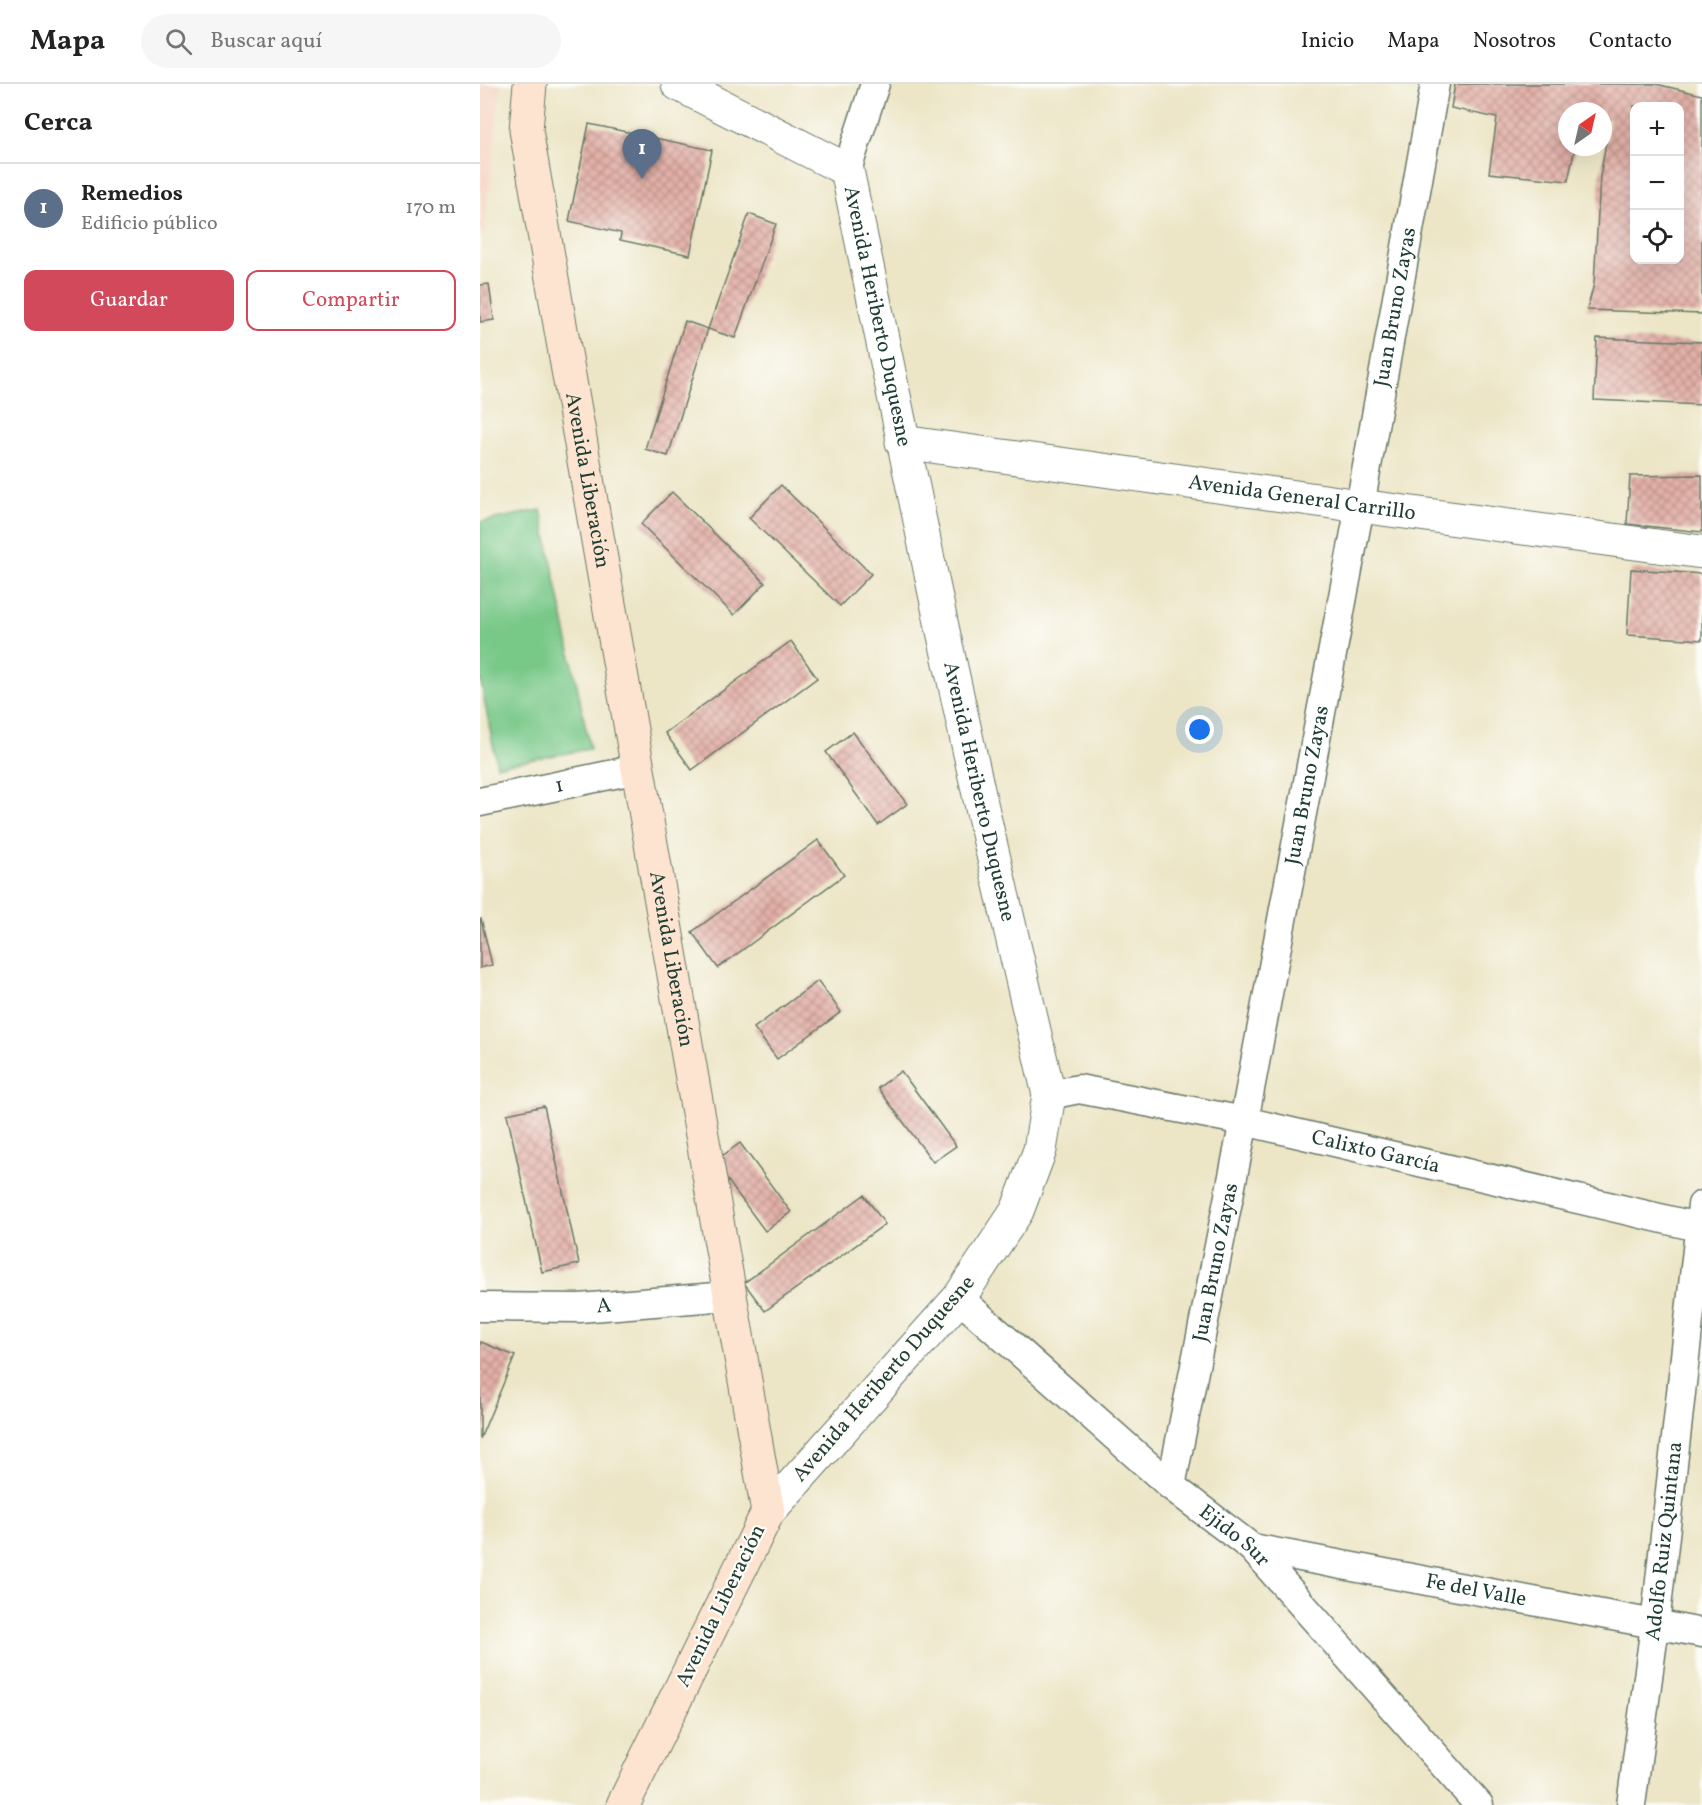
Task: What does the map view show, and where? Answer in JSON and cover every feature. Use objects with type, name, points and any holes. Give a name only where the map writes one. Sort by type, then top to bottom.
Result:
[{"type":"main road","name":"Avenida Liberación","points":[[530,84],[526,130],[768,1512],[623,1805]]},
{"type":"street","name":"Avenida Heriberto Duquesne","points":[[678,84],[847,170],[902,442],[977,788],[1049,1095],[1040,1150],[1017,1211],[959,1298],[768,1512]]},
{"type":"street","points":[[847,170],[874,84]]},
{"type":"street","name":"Juan Bruno Zayas","points":[[1172,1486],[1244,1121],[1360,506],[1435,84]]},
{"type":"street","name":"Avenida General Carrillo","points":[[902,442],[1702,552]]},
{"type":"street","name":"1","points":[[480,802],[638,769]]},
{"type":"street","name":"Calixto García","points":[[1049,1095],[1079,1089],[1244,1121],[1701,1220]]},
{"type":"street","name":"Adolfo Ruiz Quintana","points":[[1630,1805],[1655,1625],[1701,1220]]},
{"type":"street","name":"A","points":[[480,1308],[579,1308],[729,1296]]},
{"type":"street","name":"Ejido Sur","points":[[959,1298],[1172,1486],[1252,1548],[1479,1805]]},
{"type":"street","name":"Fe del Valle","points":[[1252,1548],[1702,1633]]},
{"type":"shaded area","points":[[480,84],[501,84],[484,233],[480,234]]},
{"type":"green space","points":[[541,510],[590,749],[497,766],[480,678],[480,522]]},
{"type":"building","points":[[1455,84],[1656,84],[1702,95],[1702,314],[1587,310],[1594,284],[1600,177],[1604,156],[1612,156],[1612,102],[1558,102],[1558,156],[1573,156],[1568,181],[1489,173],[1497,118],[1451,108]]},
{"type":"building","points":[[589,124],[712,150],[690,255],[620,240],[621,233],[569,221]]},
{"type":"building","points":[[749,214],[776,224],[735,338],[708,329]]},
{"type":"building","points":[[489,284],[494,320],[480,322],[480,285]]},
{"type":"building","points":[[685,321],[708,329],[668,456],[645,449]]},
{"type":"building","points":[[1597,338],[1702,342],[1702,405],[1594,400]]},
{"type":"building","points":[[1702,475],[1702,532],[1627,524],[1630,476]]},
{"type":"building","points":[[781,485],[871,574],[840,606],[749,518]]},
{"type":"building","points":[[672,492],[765,583],[734,615],[641,524]]},
{"type":"building","points":[[1631,569],[1702,574],[1702,640],[1627,635]]},
{"type":"building","points":[[791,641],[817,678],[692,770],[665,733]]},
{"type":"building","points":[[853,732],[907,804],[878,825],[826,752]]},
{"type":"building","points":[[818,840],[844,875],[718,968],[692,932]]},
{"type":"building","points":[[480,920],[492,965],[480,968]]},
{"type":"building","points":[[818,981],[841,1012],[777,1059],[754,1028]]},
{"type":"building","points":[[901,1071],[956,1146],[933,1162],[878,1088]]},
{"type":"building","points":[[544,1106],[579,1264],[542,1272],[507,1114]]},
{"type":"building","points":[[740,1143],[791,1212],[765,1231],[714,1162]]},
{"type":"building","points":[[864,1195],[885,1224],[765,1311],[744,1283]]},
{"type":"building","points":[[481,1342],[515,1356],[480,1439],[480,1344]]},
{"type":"place","name":"Remedios","points":[[642,179]]}]
